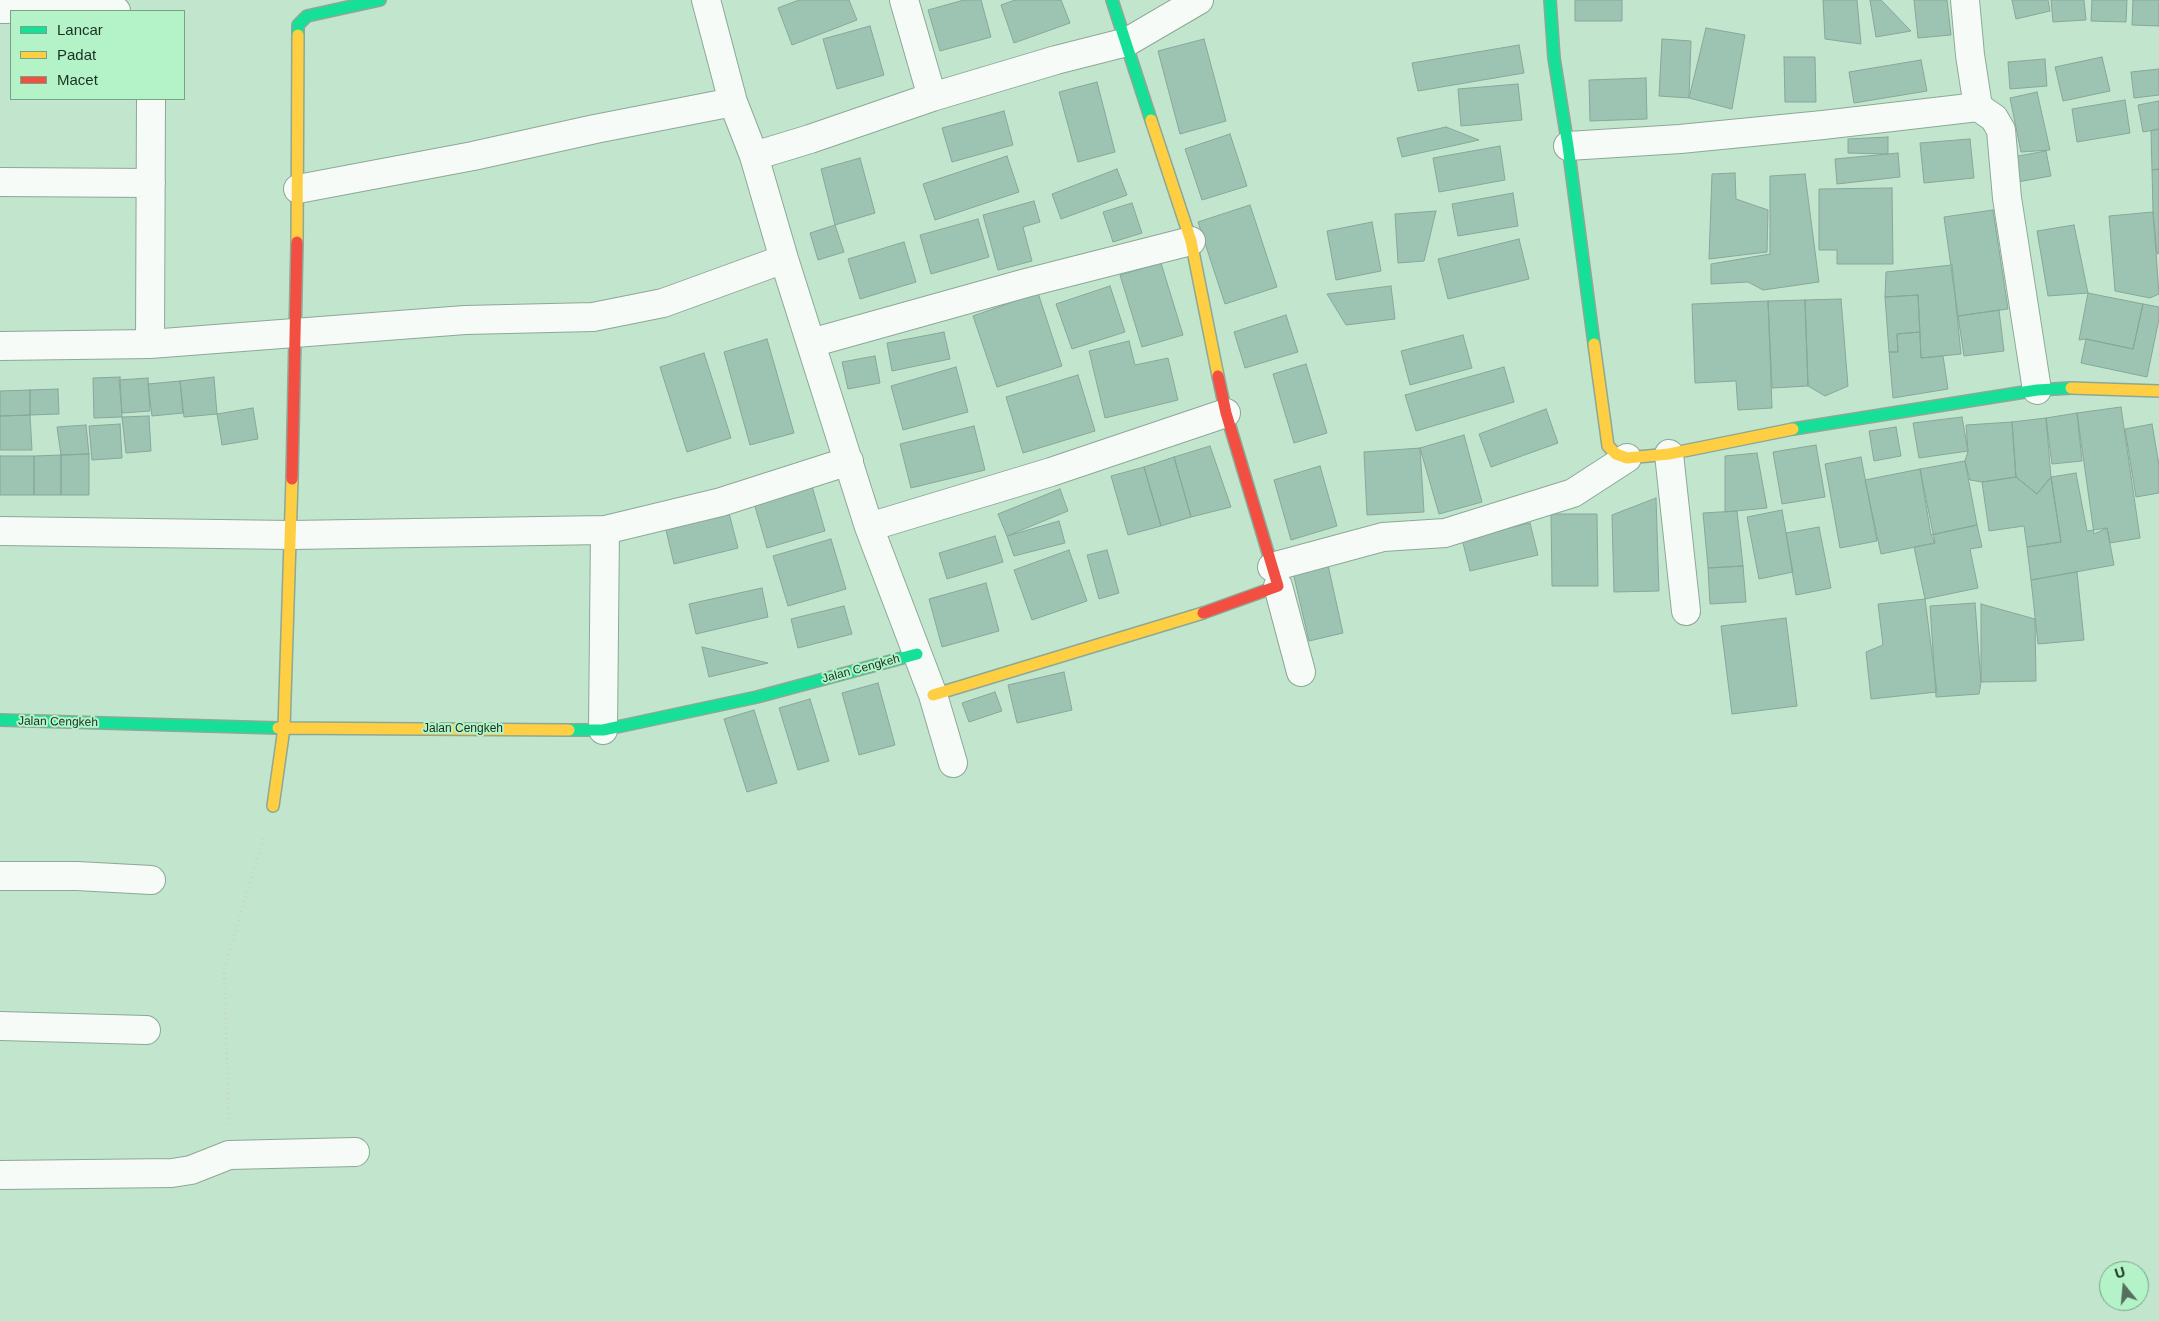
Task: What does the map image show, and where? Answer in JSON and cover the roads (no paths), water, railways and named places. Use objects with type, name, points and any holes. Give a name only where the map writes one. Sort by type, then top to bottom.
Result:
[{"type":"street","points":[[273,806],[284,728],[291,535],[298,189],[298,25],[307,16],[380,0]]},
{"type":"street","points":[[706,0],[733,102],[754,156],[784,259],[869,527],[933,695],[953,763]]},
{"type":"street","points":[[904,0],[932,96]]},
{"type":"street","points":[[1112,0],[1191,242],[1226,414],[1275,577],[1301,672]]},
{"type":"street","points":[[754,156],[810,139],[932,96],[1126,42],[1199,0]]},
{"type":"street","points":[[1550,0],[1554,58],[1568,146],[1608,446],[1616,454],[1627,458],[1669,454],[1776,432],[2037,390],[2075,388],[2159,390]]},
{"type":"street","points":[[1965,0],[1970,55],[1978,106]]},
{"type":"street","points":[[0,9],[80,8],[104,10]]},
{"type":"street","points":[[150,344],[152,100]]},
{"type":"street","points":[[298,189],[473,156],[594,129],[733,102]]},
{"type":"street","points":[[1568,146],[1699,137],[1823,125],[1978,106],[1994,118],[2001,130],[2007,198],[2037,390]]},
{"type":"street","points":[[0,182],[151,183]]},
{"type":"street","points":[[811,343],[1026,283],[1191,242]]},
{"type":"street","points":[[0,346],[150,344],[465,320],[593,317],[663,303],[784,259]]},
{"type":"street","points":[[869,527],[1051,472],[1226,414]]},
{"type":"street","points":[[1669,454],[1686,611]]},
{"type":"street","points":[[933,695],[1228,605],[1275,577],[1351,546],[1383,538],[1445,533],[1573,493],[1627,458]]},
{"type":"street","points":[[0,531],[291,535],[605,530],[720,502],[849,461]]},
{"type":"street","points":[[603,730],[605,530]]},
{"type":"street","name":"Jalan Cengkeh","points":[[0,720],[284,728],[603,730],[757,697],[917,654]]},
{"type":"street","points":[[0,876],[77,876],[150,880]]},
{"type":"street","points":[[0,1026],[146,1030]]},
{"type":"street","points":[[0,1175],[172,1174],[191,1170],[229,1155],[354,1152]]}]
